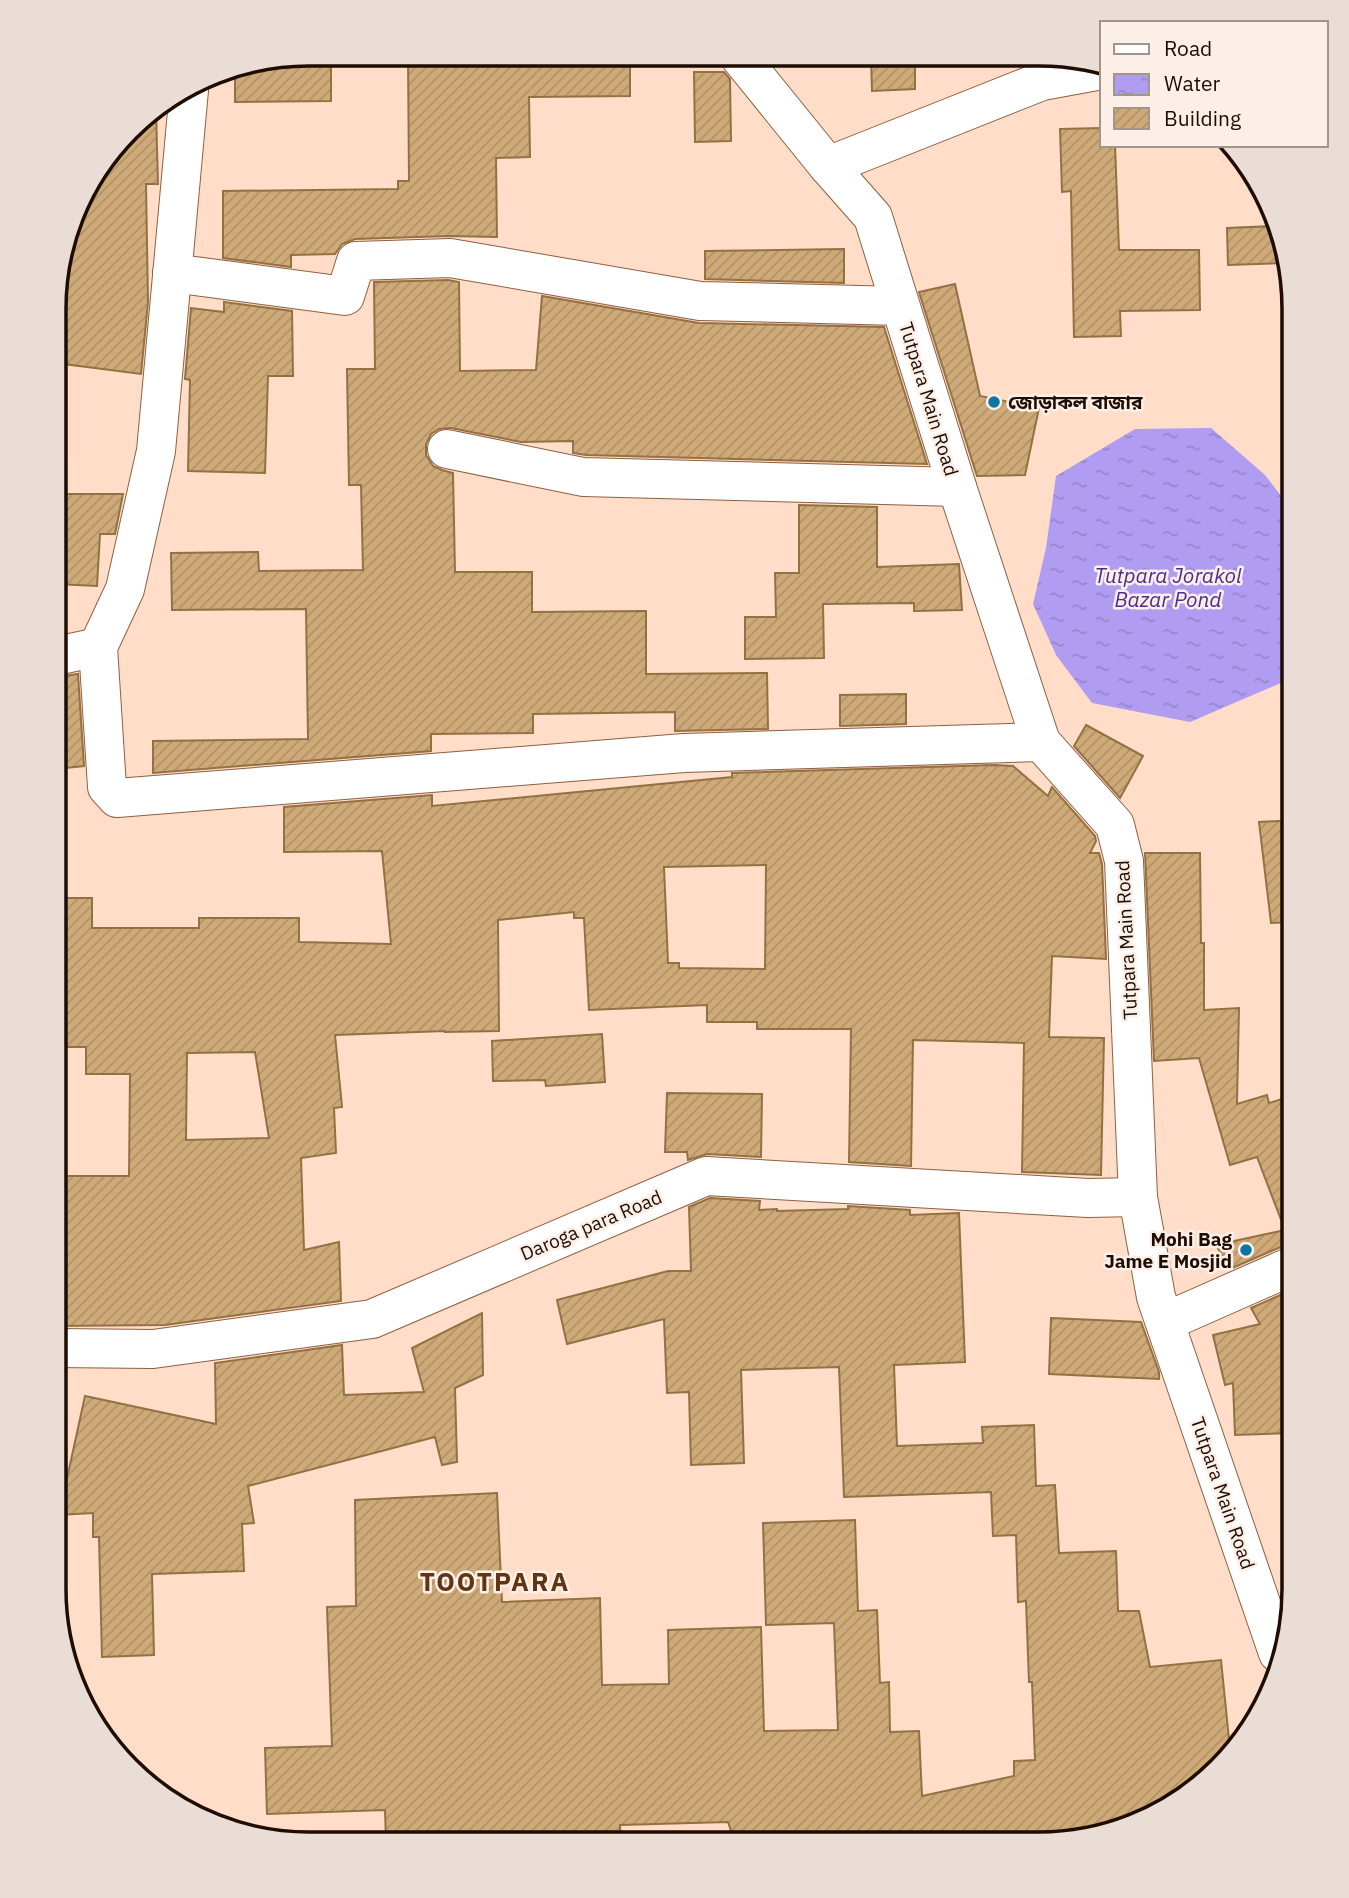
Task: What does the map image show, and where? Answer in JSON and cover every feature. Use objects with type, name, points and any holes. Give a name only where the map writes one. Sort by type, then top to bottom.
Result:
[{"type":"street","name":"Tutpara Main Road","points":[[748,66],[873,217],[957,487],[1041,742],[1115,825],[1124,861],[1138,1197],[1156,1297],[1275,1646]]},
{"type":"street","points":[[828,166],[1042,81],[1089,72]]},
{"type":"street","points":[[188,99],[156,451],[125,589],[98,647],[107,787],[117,797],[684,753],[1041,742]]},
{"type":"street","points":[[172,273],[345,296],[356,261],[450,258],[700,301],[900,306]]},
{"type":"street","points":[[447,449],[583,477],[957,487]]},
{"type":"street","points":[[66,654],[98,647]]},
{"type":"street","name":"Daroga para Road","points":[[66,1348],[153,1349],[372,1320],[706,1176],[1088,1198],[1138,1197]]},
{"type":"street","points":[[1165,1322],[1282,1270]]},
{"type":"water","name":"Tutpara Jorakol Bazar Pond","points":[[1211,428],[1265,475],[1282,497],[1282,683],[1190,722],[1092,703],[1056,655],[1033,604],[1046,548],[1056,476],[1135,429]]},
{"type":"building","points":[[331,66],[331,101],[235,102],[235,79],[262,71]]},
{"type":"building","points":[[408,66],[630,66],[630,96],[529,97],[530,157],[496,158],[497,237],[355,239],[342,244],[335,254],[291,255],[291,267],[223,258],[223,191],[398,189],[398,181],[409,181]]},
{"type":"building","points":[[871,66],[915,66],[915,89],[872,91]]},
{"type":"building","points":[[694,72],[724,72],[730,79],[731,141],[695,142]]},
{"type":"building","points":[[156,121],[158,184],[146,184],[148,302],[141,374],[66,364],[66,310],[75,247],[85,217],[107,175],[127,149]]},
{"type":"building","points":[[1100,128],[1100,147],[1115,147],[1119,250],[1199,250],[1200,310],[1120,311],[1121,336],[1074,337],[1071,191],[1062,192],[1060,129]]},
{"type":"building","points":[[1267,226],[1277,263],[1228,265],[1227,228]]},
{"type":"building","points":[[844,249],[844,283],[705,279],[705,251]]},
{"type":"building","points":[[374,282],[459,282],[460,371],[536,370],[542,296],[699,323],[884,327],[927,464],[586,455],[573,453],[573,441],[521,442],[451,428],[439,429],[431,434],[426,444],[426,455],[433,466],[453,473],[455,572],[532,572],[532,612],[646,611],[646,674],[767,673],[768,729],[675,731],[675,712],[533,714],[533,733],[431,734],[431,751],[153,773],[153,741],[308,739],[306,609],[172,610],[171,553],[258,552],[259,571],[363,570],[361,485],[349,485],[347,369],[375,369]]},
{"type":"building","points":[[955,284],[980,396],[1039,408],[1025,475],[977,476],[919,292]]},
{"type":"building","points":[[224,302],[292,311],[293,376],[268,376],[265,473],[188,471],[190,380],[185,379],[191,308],[224,312]]},
{"type":"building","points":[[66,494],[123,494],[115,534],[100,534],[97,586],[66,584]]},
{"type":"building","points":[[799,505],[877,507],[877,567],[959,564],[962,610],[914,611],[914,603],[823,604],[824,658],[745,659],[745,617],[776,617],[775,573],[799,573]]},
{"type":"building","points":[[78,674],[84,766],[66,768],[66,676]]},
{"type":"building","points":[[906,694],[906,724],[840,726],[840,695]]},
{"type":"building","points":[[1086,725],[1143,756],[1120,798],[1074,746]]},
{"type":"building","points":[[994,765],[1013,766],[1048,796],[1052,787],[1095,836],[1096,841],[1090,853],[1099,853],[1102,864],[1106,959],[1052,956],[1049,1037],[1104,1038],[1101,1175],[1022,1172],[1024,1043],[913,1040],[911,1166],[849,1162],[851,1029],[757,1029],[757,1022],[707,1022],[707,1005],[589,1010],[584,918],[574,918],[574,912],[498,920],[499,1031],[335,1035],[342,1107],[334,1108],[336,1153],[301,1158],[304,1250],[339,1242],[341,1301],[165,1325],[66,1326],[66,1176],[129,1176],[130,1074],[86,1074],[86,1047],[66,1047],[66,898],[92,898],[92,928],[199,928],[199,918],[299,918],[299,942],[391,944],[382,851],[284,852],[284,807],[432,795],[432,806],[732,777],[732,773]],"holes":[[[766,865],[765,969],[679,968],[679,963],[668,963],[664,867]],[[255,1052],[269,1138],[186,1140],[187,1053]]]},
{"type":"building","points":[[1282,821],[1282,923],[1271,923],[1259,822]]},
{"type":"building","points":[[1145,853],[1200,853],[1204,1010],[1239,1008],[1237,1104],[1267,1095],[1269,1103],[1282,1099],[1282,1222],[1257,1157],[1230,1165],[1199,1058],[1154,1061]]},
{"type":"building","points":[[602,1034],[605,1082],[546,1086],[545,1080],[493,1081],[492,1041]]},
{"type":"building","points":[[667,1093],[762,1094],[761,1157],[707,1154],[688,1160],[687,1152],[665,1152]]},
{"type":"building","points":[[710,1198],[760,1201],[759,1210],[848,1209],[848,1206],[910,1210],[910,1215],[959,1213],[965,1362],[894,1365],[897,1446],[983,1443],[982,1427],[1034,1425],[1036,1486],[1055,1485],[1059,1553],[1116,1551],[1118,1611],[1139,1611],[1150,1667],[1221,1660],[1229,1740],[1200,1771],[1174,1791],[1132,1813],[1102,1823],[1039,1832],[731,1832],[728,1822],[620,1825],[620,1832],[386,1832],[385,1810],[267,1814],[265,1748],[332,1746],[327,1607],[356,1606],[355,1500],[497,1493],[502,1602],[600,1598],[602,1685],[669,1684],[668,1630],[761,1627],[764,1731],[838,1730],[834,1623],[766,1625],[763,1523],[855,1520],[858,1611],[877,1610],[880,1683],[889,1682],[890,1732],[919,1731],[922,1796],[1014,1776],[1014,1761],[1035,1760],[1026,1601],[1018,1602],[1016,1535],[993,1536],[991,1492],[844,1497],[839,1367],[741,1370],[744,1463],[691,1465],[689,1392],[667,1393],[664,1319],[567,1344],[557,1300],[668,1271],[691,1271],[689,1207]]},
{"type":"building","points":[[1282,1231],[1282,1246],[1230,1269],[1216,1245]]},
{"type":"building","points":[[1282,1294],[1282,1433],[1235,1435],[1233,1383],[1225,1385],[1213,1335],[1260,1324],[1251,1308]]},
{"type":"building","points":[[482,1313],[483,1375],[455,1388],[457,1462],[442,1465],[435,1437],[248,1486],[254,1523],[242,1524],[244,1571],[152,1574],[154,1655],[102,1657],[99,1537],[93,1537],[93,1513],[66,1515],[66,1483],[85,1396],[216,1424],[215,1363],[342,1345],[344,1395],[424,1392],[412,1348]]},
{"type":"building","points":[[1051,1318],[1141,1322],[1159,1372],[1159,1379],[1049,1374]]},
{"type":"place","name":"জোড়াকল বাজার","points":[[994,402]]},
{"type":"place","name":"Mohi Bag Jame E Mosjid","points":[[1246,1250]]},
{"type":"district","name":"TOOTPARA","points":[[495,1582]]}]
